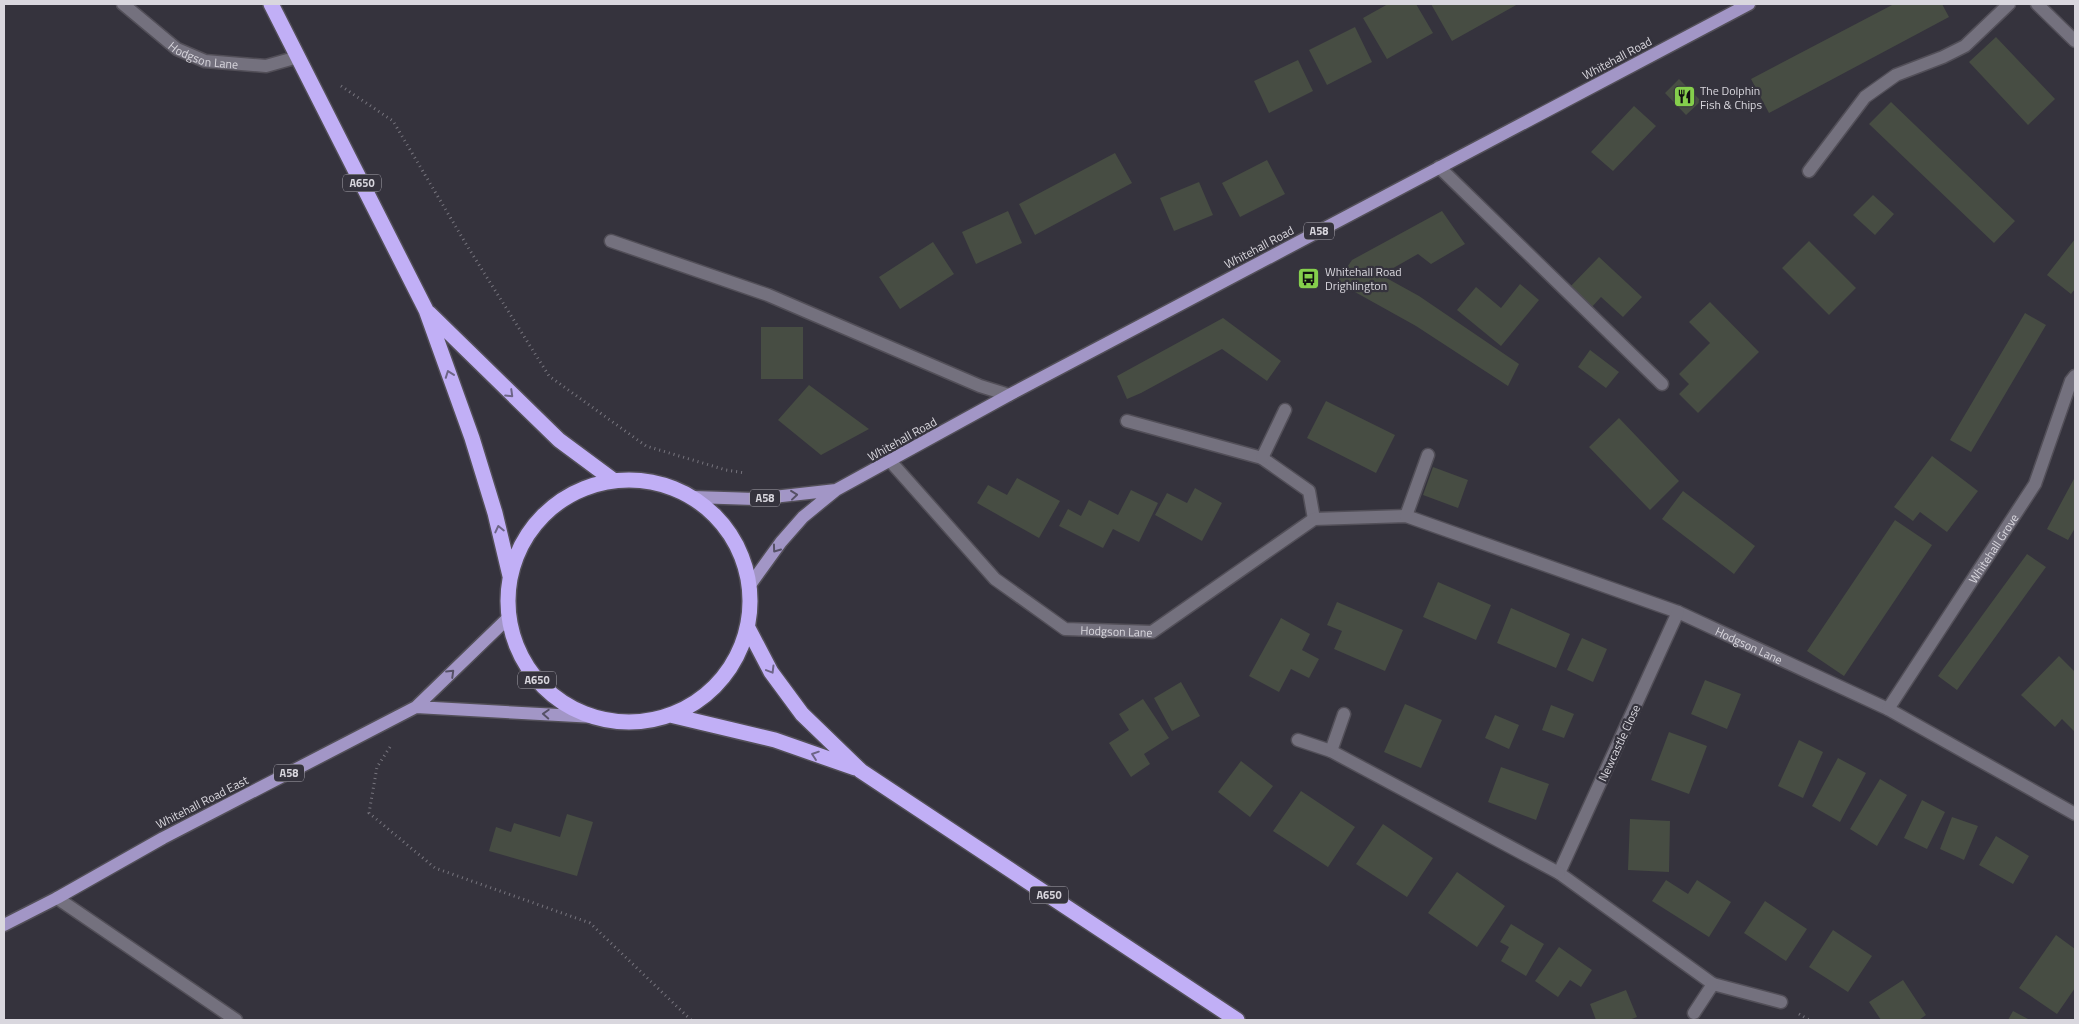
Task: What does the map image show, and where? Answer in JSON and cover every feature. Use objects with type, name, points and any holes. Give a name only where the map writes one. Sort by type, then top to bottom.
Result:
[{"type":"highway","name":"A650","points":[[271,4],[426,310],[472,438],[495,513],[510,576]]},
{"type":"highway","name":"A650","points":[[426,310],[559,440],[613,480]]},
{"type":"highway","name":"A650","points":[[613,480],[644,480],[670,486],[693,497],[711,511],[727,528],[742,555],[750,585],[751,606],[748,628],[737,656],[720,682],[697,702],[670,715],[632,722],[595,717],[569,706],[547,690],[528,669],[515,644],[507,597],[510,576],[523,541],[546,512],[577,490],[613,480]]},
{"type":"highway","name":"A650","points":[[748,628],[771,672],[802,714],[861,771],[1237,1020]]},
{"type":"highway","name":"A650","points":[[670,715],[775,740],[861,771]]},
{"type":"main road","name":"Whitehall Road","points":[[750,585],[781,542],[803,518],[836,490],[891,462],[1009,395],[1749,4]]},
{"type":"main road","name":"Whitehall Road","points":[[693,497],[755,499],[836,490]]},
{"type":"main road","name":"Whitehall Road East","points":[[4,925],[57,898],[163,838],[416,707],[509,617]]},
{"type":"main road","points":[[416,707],[595,717]]},
{"type":"street","name":"Hodgson Lane","points":[[123,4],[176,49],[205,61],[266,66],[298,56]]},
{"type":"street","points":[[1809,171],[1865,97],[1896,75],[1943,57],[1965,46],[2009,4]]},
{"type":"street","points":[[2037,4],[2075,41]]},
{"type":"street","points":[[1438,167],[1662,384]]},
{"type":"street","points":[[611,241],[768,295],[980,386],[1009,395]]},
{"type":"street","name":"Whitehall Grove","points":[[1888,709],[2035,484],[2071,381],[2075,376]]},
{"type":"street","points":[[1262,458],[1285,410]]},
{"type":"street","points":[[1127,421],[1262,458],[1309,491],[1314,518]]},
{"type":"street","points":[[1406,516],[1428,455]]},
{"type":"street","name":"Hodgson Lane","points":[[891,462],[995,579],[1065,629],[1152,632],[1314,518],[1406,516],[1678,612],[1888,709],[2075,814]]},
{"type":"street","name":"Newcastle Close","points":[[1559,873],[1678,612]]},
{"type":"street","points":[[1331,751],[1344,714]]},
{"type":"street","points":[[1298,740],[1331,751],[1559,873],[1713,984],[1781,1002]]},
{"type":"street","points":[[57,898],[236,1020]]},
{"type":"street","points":[[1694,1013],[1713,984]]},
{"type":"path","points":[[338,83],[393,121],[469,249],[549,376],[646,446],[726,470],[754,475]]},
{"type":"path","points":[[392,745],[377,767],[369,813],[435,868],[590,923],[691,1020]]},
{"type":"building","points":[[1388,4],[1416,4],[1433,33],[1387,59],[1363,18]]},
{"type":"building","points":[[1431,4],[1518,4],[1452,41]]},
{"type":"building","points":[[1894,4],[1942,4],[1949,17],[1769,113],[1751,79]]},
{"type":"building","points":[[1355,27],[1372,62],[1327,85],[1309,50]]},
{"type":"building","points":[[1996,37],[2055,99],[2028,125],[1969,62]]},
{"type":"building","points":[[1298,60],[1313,91],[1269,113],[1254,81]]},
{"type":"building","points":[[1679,79],[1701,101],[1686,115],[1665,93]]},
{"type":"building","points":[[1891,102],[2015,221],[1994,243],[1869,124]]},
{"type":"building","points":[[1634,106],[1656,126],[1613,171],[1591,152]]},
{"type":"building","points":[[1115,153],[1132,183],[1035,235],[1019,204]]},
{"type":"building","points":[[1267,160],[1285,194],[1240,217],[1222,183]]},
{"type":"building","points":[[1199,182],[1213,215],[1174,231],[1160,198]]},
{"type":"building","points":[[1873,195],[1894,214],[1875,235],[1853,215]]},
{"type":"building","points":[[1008,211],[1022,243],[976,264],[962,232]]},
{"type":"building","points":[[1442,211],[1465,244],[1431,264],[1418,254],[1381,275],[1419,296],[1519,364],[1508,386],[1416,326],[1337,282],[1352,260]]},
{"type":"building","points":[[2075,239],[2075,289],[2071,294],[2047,275]]},
{"type":"building","points":[[1809,241],[1856,288],[1829,315],[1782,268]]},
{"type":"building","points":[[933,242],[954,274],[900,309],[879,277]]},
{"type":"building","points":[[1599,257],[1642,297],[1623,317],[1601,297],[1591,308],[1569,288]]},
{"type":"building","points":[[1520,284],[1539,300],[1501,346],[1457,310],[1476,287],[1501,308]]},
{"type":"building","points":[[1710,302],[1759,352],[1698,413],[1679,394],[1689,384],[1679,374],[1710,343],[1689,322]]},
{"type":"building","points":[[2025,313],[2046,325],[1971,452],[1950,440]]},
{"type":"building","points":[[1223,318],[1281,361],[1267,381],[1222,349],[1127,399],[1117,376]]},
{"type":"building","points":[[761,327],[803,327],[803,379],[761,379]]},
{"type":"building","points":[[1590,350],[1619,372],[1606,388],[1578,367]]},
{"type":"building","points":[[809,385],[869,429],[821,455],[778,420]]},
{"type":"building","points":[[1326,401],[1395,435],[1376,473],[1307,438]]},
{"type":"building","points":[[1619,418],[1679,481],[1650,510],[1589,447]]},
{"type":"building","points":[[1932,456],[1978,491],[1947,532],[1920,512],[1913,521],[1894,507]]},
{"type":"building","points":[[1433,467],[1468,480],[1458,508],[1423,495]]},
{"type":"building","points":[[2075,477],[2075,528],[2068,540],[2047,529]]},
{"type":"building","points":[[1017,478],[1060,501],[1039,538],[977,503],[988,485],[1007,495]]},
{"type":"building","points":[[1195,488],[1222,503],[1202,541],[1155,515],[1167,493],[1187,503]]},
{"type":"building","points":[[1131,490],[1158,503],[1139,542],[1113,529],[1103,548],[1059,526],[1068,509],[1081,516],[1089,500],[1118,515]]},
{"type":"building","points":[[1683,491],[1755,546],[1734,574],[1662,519]]},
{"type":"building","points":[[1895,520],[1932,545],[1844,676],[1807,651]]},
{"type":"building","points":[[2027,554],[2046,567],[1957,690],[1938,676]]},
{"type":"building","points":[[1438,582],[1491,605],[1476,640],[1423,617]]},
{"type":"building","points":[[1337,602],[1403,630],[1385,671],[1334,649],[1342,631],[1327,625]]},
{"type":"building","points":[[1511,608],[1570,634],[1556,668],[1497,643]]},
{"type":"building","points":[[1281,618],[1310,634],[1302,650],[1319,659],[1309,678],[1291,669],[1279,692],[1249,676]]},
{"type":"building","points":[[1582,638],[1607,649],[1593,682],[1567,670]]},
{"type":"building","points":[[2059,656],[2075,672],[2075,732],[2062,719],[2055,727],[2021,695]]},
{"type":"building","points":[[1705,680],[1741,694],[1727,729],[1691,714]]},
{"type":"building","points":[[1181,682],[1200,716],[1172,731],[1154,698]]},
{"type":"building","points":[[1143,699],[1169,738],[1144,754],[1150,764],[1131,777],[1109,743],[1129,730],[1119,714]]},
{"type":"building","points":[[1405,704],[1442,720],[1421,768],[1384,752]]},
{"type":"building","points":[[1551,705],[1574,714],[1564,738],[1542,730]]},
{"type":"building","points":[[1495,715],[1519,725],[1509,749],[1485,738]]},
{"type":"building","points":[[1669,732],[1707,746],[1689,794],[1651,780]]},
{"type":"building","points":[[1799,740],[1823,752],[1803,798],[1778,786]]},
{"type":"building","points":[[1838,758],[1866,773],[1840,822],[1812,806]]},
{"type":"building","points":[[1241,761],[1273,786],[1250,817],[1218,792]]},
{"type":"building","points":[[1501,767],[1549,784],[1536,820],[1488,802]]},
{"type":"building","points":[[1880,779],[1907,795],[1877,846],[1850,829]]},
{"type":"building","points":[[1301,791],[1355,827],[1328,867],[1273,831]]},
{"type":"building","points":[[1922,800],[1945,812],[1927,849],[1904,838]]},
{"type":"building","points":[[567,814],[593,822],[577,876],[489,851],[496,827],[511,832],[514,823],[560,837]]},
{"type":"building","points":[[1952,817],[1978,826],[1964,860],[1940,849]]},
{"type":"building","points":[[1630,819],[1670,821],[1669,872],[1628,870]]},
{"type":"building","points":[[1383,824],[1433,858],[1407,897],[1356,864]]},
{"type":"building","points":[[1996,836],[2029,856],[2013,884],[1979,865]]},
{"type":"building","points":[[1457,872],[1505,906],[1477,947],[1428,913]]},
{"type":"building","points":[[1666,880],[1688,894],[1697,880],[1731,902],[1709,937],[1652,901]]},
{"type":"building","points":[[1765,901],[1807,929],[1786,961],[1744,933]]},
{"type":"building","points":[[1511,924],[1544,944],[1526,976],[1501,961],[1509,947],[1500,942]]},
{"type":"building","points":[[1833,930],[1872,956],[1848,992],[1809,967]]},
{"type":"building","points":[[2056,935],[2075,949],[2075,988],[2057,1014],[2019,988]]},
{"type":"building","points":[[1559,947],[1592,970],[1581,987],[1570,980],[1558,997],[1535,981]]},
{"type":"building","points":[[1903,980],[1926,1015],[1919,1020],[1881,1020],[1869,1002]]},
{"type":"building","points":[[1626,990],[1637,1017],[1629,1020],[1596,1020],[1590,1004]]},
{"type":"building","points":[[2013,1011],[2030,1020],[2008,1020]]},
{"type":"place","name":"The Dolphin Fish & Chips","points":[[1684,97]]},
{"type":"place","name":"Whitehall Road Drighlington","points":[[1309,278]]}]
